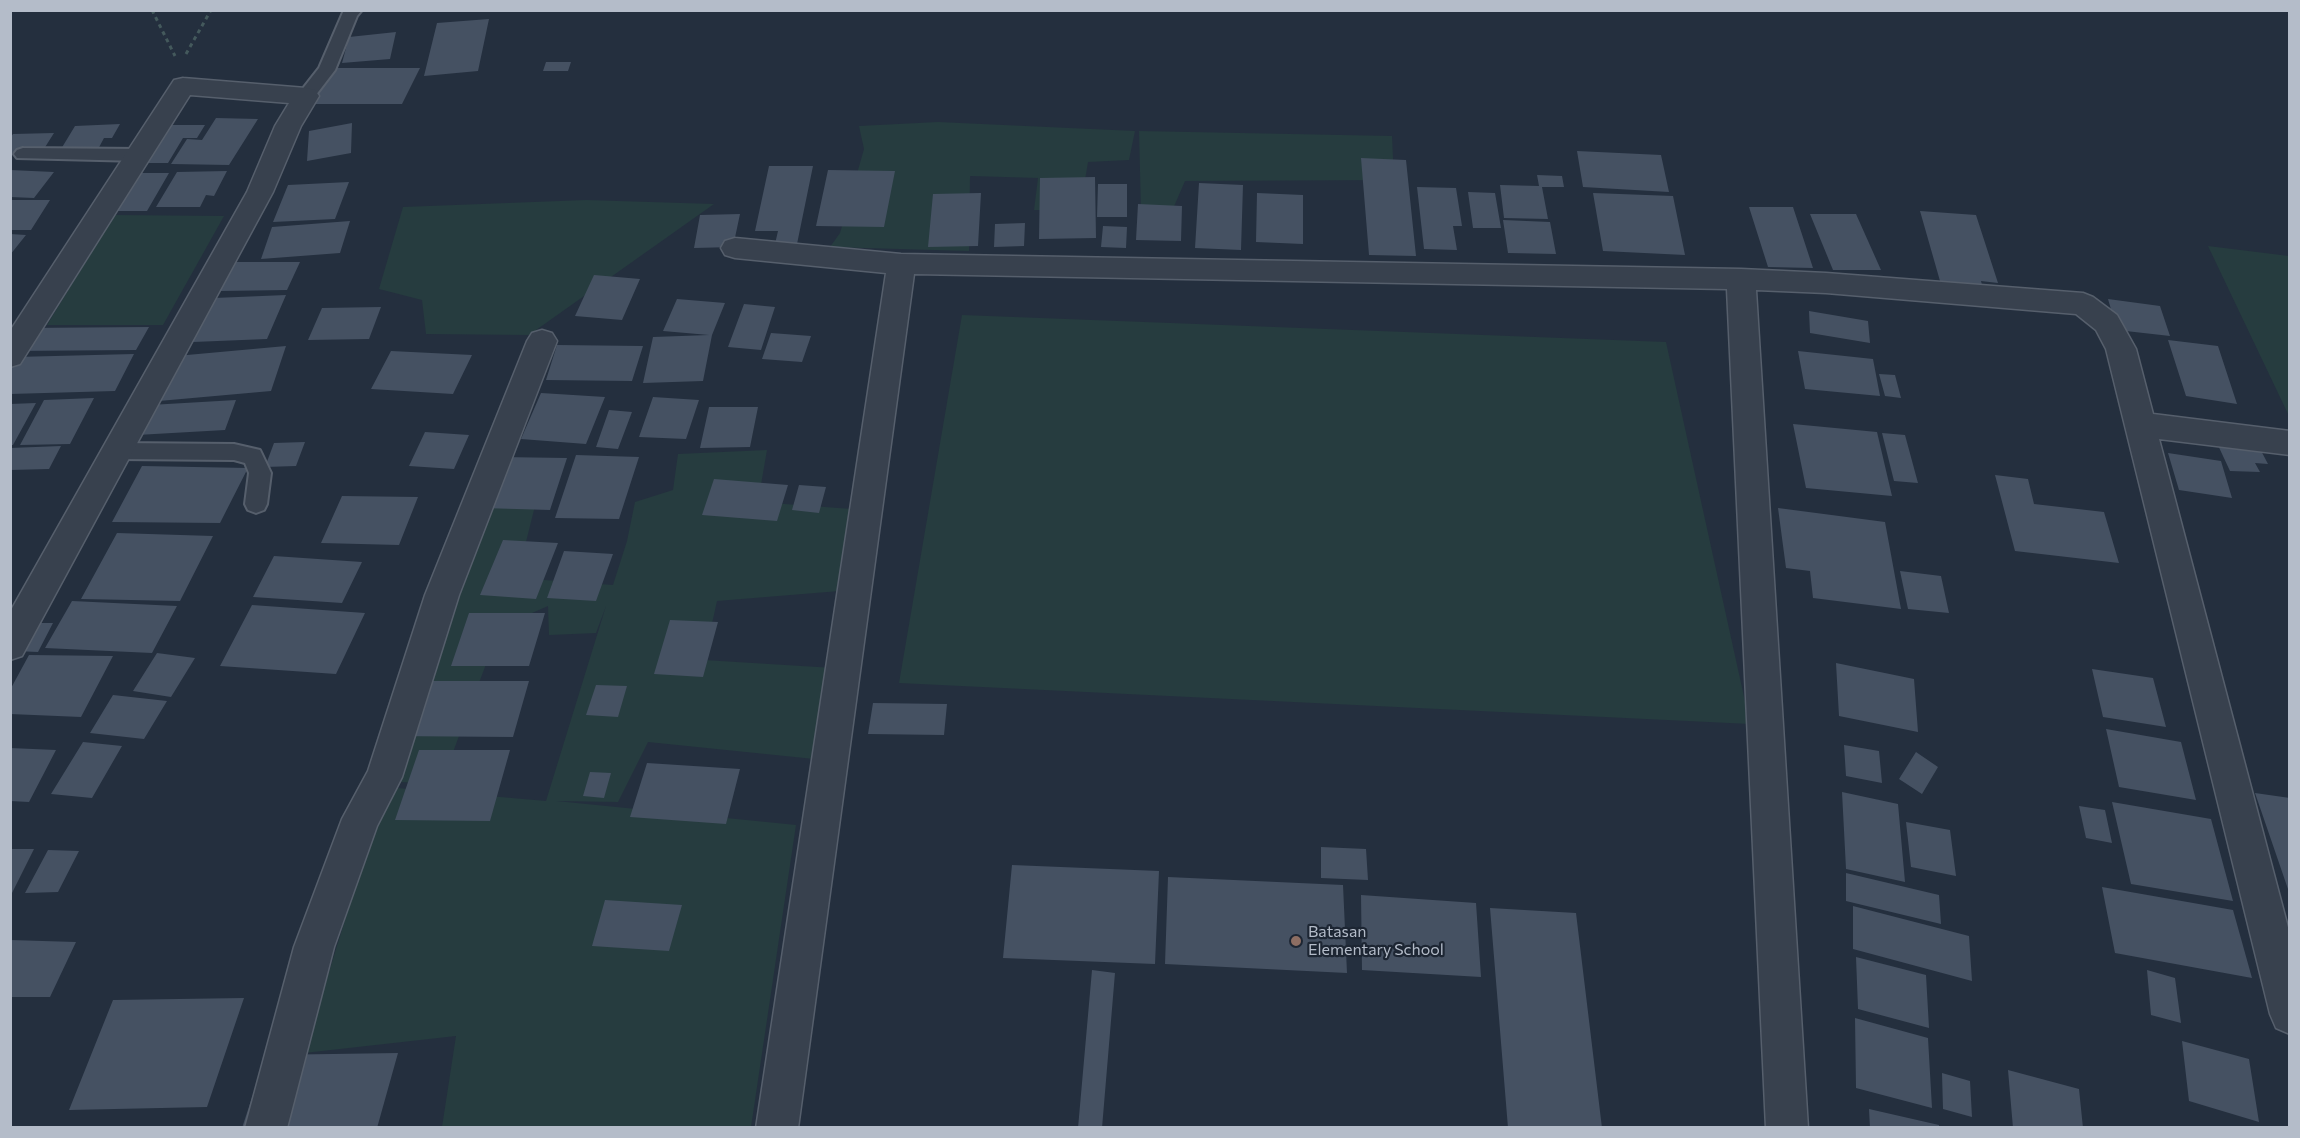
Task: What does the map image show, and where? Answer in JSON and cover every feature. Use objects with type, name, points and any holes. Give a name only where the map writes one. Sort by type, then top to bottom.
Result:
[{"type":"street","points":[[10,356],[140,155],[181,75],[306,96],[288,126],[260,192],[10,645]]},
{"type":"street","points":[[735,248],[901,264],[1741,279],[1826,283],[2083,304],[2107,323],[2121,349],[2139,424],[2276,902],[2289,1014]]},
{"type":"street","points":[[777,1128],[901,264]]},
{"type":"street","points":[[1741,279],[1787,1128]]},
{"type":"street","points":[[266,1128],[314,947],[361,819],[384,777],[442,595],[542,341]]},
{"type":"street","points":[[2139,424],[2289,443]]},
{"type":"lane","points":[[306,96],[327,70],[350,14],[354,10]]},
{"type":"lane","points":[[23,154],[140,155]]},
{"type":"lane","points":[[117,451],[234,452],[252,456],[260,473],[256,504]]},
{"type":"path","points":[[152,10],[181,75]]},
{"type":"path","points":[[181,75],[211,10]]},
{"type":"green space","points":[[938,122],[1135,131],[1129,160],[1088,162],[1080,210],[1034,210],[1038,178],[970,176],[969,251],[830,247],[840,233],[864,149],[859,126]]},
{"type":"green space","points":[[1139,131],[1392,136],[1394,180],[1185,181],[1172,211],[1141,211]]},
{"type":"green space","points":[[586,200],[714,204],[529,335],[426,334],[422,300],[379,289],[403,207]]},
{"type":"green space","points":[[114,215],[224,216],[163,325],[47,325]]},
{"type":"green space","points":[[2208,246],[2289,256],[2289,416]]},
{"type":"green space","points":[[962,315],[1666,342],[1750,724],[899,683]]},
{"type":"green space","points":[[767,450],[758,502],[865,510],[852,590],[717,601],[704,660],[834,668],[824,760],[648,742],[618,802],[556,801],[796,825],[751,1127],[442,1127],[456,1036],[304,1053],[386,787],[546,801],[606,606],[596,633],[549,635],[548,606],[500,627],[441,784],[379,781],[391,695],[488,475],[542,478],[517,578],[613,585],[627,541],[635,502],[673,490],[678,454]]},
{"type":"building","points":[[489,19],[478,71],[424,76],[437,23]]},
{"type":"building","points":[[396,32],[390,59],[342,63],[349,37]]},
{"type":"building","points":[[546,62],[571,62],[568,71],[543,71]]},
{"type":"building","points":[[332,68],[420,68],[402,104],[312,104]]},
{"type":"building","points":[[216,118],[258,119],[229,165],[171,164],[187,139],[202,140]]},
{"type":"building","points":[[352,123],[351,153],[307,161],[309,131]]},
{"type":"building","points":[[120,124],[112,138],[104,138],[96,153],[58,154],[75,126]]},
{"type":"building","points":[[170,125],[205,125],[197,138],[183,138],[168,163],[147,163]]},
{"type":"building","points":[[54,133],[42,152],[10,153],[10,138],[13,134]]},
{"type":"building","points":[[1577,151],[1661,155],[1669,192],[1583,187]]},
{"type":"building","points":[[1361,158],[1406,160],[1416,256],[1369,255]]},
{"type":"building","points":[[769,166],[813,166],[797,244],[775,244],[778,231],[755,231]]},
{"type":"building","points":[[10,170],[54,172],[34,198],[10,197]]},
{"type":"building","points":[[828,170],[895,171],[884,227],[816,226]]},
{"type":"building","points":[[227,171],[214,196],[206,195],[200,207],[156,207],[177,172]]},
{"type":"building","points":[[119,173],[169,173],[147,211],[95,211]]},
{"type":"building","points":[[1537,175],[1562,176],[1564,187],[1542,187],[1548,219],[1504,218],[1500,185],[1539,186]]},
{"type":"building","points":[[1095,177],[1096,238],[1039,239],[1040,178]]},
{"type":"building","points":[[349,182],[335,219],[273,222],[288,185]]},
{"type":"building","points":[[1199,183],[1243,185],[1241,250],[1195,248]]},
{"type":"building","points":[[1098,184],[1127,184],[1127,217],[1097,217]]},
{"type":"building","points":[[1417,187],[1456,188],[1462,226],[1453,226],[1457,250],[1424,249]]},
{"type":"building","points":[[1468,192],[1495,193],[1501,228],[1473,228]]},
{"type":"building","points":[[981,193],[978,246],[928,247],[933,194]]},
{"type":"building","points":[[1257,193],[1303,195],[1303,244],[1256,242]]},
{"type":"building","points":[[1593,193],[1673,196],[1685,255],[1603,251]]},
{"type":"building","points":[[10,200],[50,200],[31,230],[10,230]]},
{"type":"building","points":[[1138,204],[1182,206],[1181,241],[1136,240]]},
{"type":"building","points":[[1749,207],[1793,207],[1813,268],[1768,267]]},
{"type":"building","points":[[1920,211],[1976,215],[1998,283],[1981,281],[1984,292],[1942,288]]},
{"type":"building","points":[[740,214],[733,247],[694,248],[700,215]]},
{"type":"building","points":[[1810,214],[1856,214],[1881,270],[1833,270]]},
{"type":"building","points":[[1503,220],[1550,222],[1556,254],[1508,253]]},
{"type":"building","points":[[350,221],[340,253],[261,259],[272,227]]},
{"type":"building","points":[[1025,223],[1024,246],[994,247],[995,224]]},
{"type":"building","points":[[1103,226],[1127,227],[1126,248],[1101,247]]},
{"type":"building","points":[[10,234],[26,235],[10,255]]},
{"type":"building","points":[[235,262],[300,262],[287,290],[220,291]]},
{"type":"building","points":[[594,275],[640,279],[622,320],[575,316]]},
{"type":"building","points":[[286,295],[267,339],[193,342],[214,298]]},
{"type":"building","points":[[677,299],[725,303],[712,335],[703,381],[643,383],[653,337],[709,335],[663,331]]},
{"type":"building","points":[[2108,299],[2160,306],[2170,336],[2117,330]]},
{"type":"building","points":[[744,304],[775,307],[761,350],[728,347]]},
{"type":"building","points":[[381,307],[369,339],[308,340],[322,308]]},
{"type":"building","points":[[1809,311],[1868,321],[1870,343],[1810,333]]},
{"type":"building","points":[[149,327],[136,350],[10,351],[23,328]]},
{"type":"building","points":[[771,333],[811,336],[802,362],[762,359]]},
{"type":"building","points":[[2168,340],[2218,346],[2237,404],[2186,396]]},
{"type":"building","points":[[557,345],[643,346],[632,381],[546,380]]},
{"type":"building","points":[[286,346],[271,391],[159,401],[176,356]]},
{"type":"building","points":[[391,351],[472,355],[453,394],[371,389]]},
{"type":"building","points":[[1798,351],[1873,359],[1880,396],[1805,389]]},
{"type":"building","points":[[134,354],[115,391],[10,394],[10,366],[15,357]]},
{"type":"building","points":[[1879,374],[1895,375],[1901,398],[1885,396]]},
{"type":"building","points":[[541,393],[605,397],[586,444],[521,439]]},
{"type":"building","points":[[653,397],[699,400],[686,439],[639,437]]},
{"type":"building","points":[[94,398],[70,444],[20,445],[44,400]]},
{"type":"building","points":[[236,400],[225,430],[137,435],[150,405]]},
{"type":"building","points":[[36,403],[13,445],[10,445],[10,404]]},
{"type":"building","points":[[709,407],[758,407],[750,447],[700,448]]},
{"type":"building","points":[[609,410],[632,412],[618,449],[596,447]]},
{"type":"building","points":[[1793,424],[1877,432],[1892,496],[1806,488]]},
{"type":"building","points":[[425,432],[469,435],[454,469],[409,466]]},
{"type":"building","points":[[1882,433],[1905,435],[1918,483],[1894,481]]},
{"type":"building","points":[[2216,441],[2257,443],[2268,464],[2255,463],[2260,472],[2230,471]]},
{"type":"building","points":[[305,442],[296,466],[265,467],[274,443]]},
{"type":"building","points":[[61,446],[49,469],[10,470],[10,448]]},
{"type":"building","points":[[2168,453],[2221,461],[2232,498],[2179,490]]},
{"type":"building","points":[[576,455],[639,457],[619,519],[555,518]]},
{"type":"building","points":[[500,457],[567,458],[550,510],[482,508]]},
{"type":"building","points":[[142,466],[248,468],[220,523],[112,522]]},
{"type":"building","points":[[1995,475],[2028,479],[2034,504],[2104,512],[2119,563],[2015,551]]},
{"type":"building","points":[[714,479],[788,485],[777,521],[702,515]]},
{"type":"building","points":[[799,485],[826,487],[819,513],[792,510]]},
{"type":"building","points":[[342,496],[418,497],[399,545],[321,543]]},
{"type":"building","points":[[1778,508],[1885,522],[1901,609],[1813,598],[1810,571],[1786,568]]},
{"type":"building","points":[[117,533],[213,536],[180,601],[81,599]]},
{"type":"building","points":[[503,540],[558,543],[536,599],[480,595]]},
{"type":"building","points":[[564,551],[613,554],[596,601],[547,598]]},
{"type":"building","points":[[274,556],[362,562],[342,603],[253,597]]},
{"type":"building","points":[[1900,571],[1941,576],[1949,613],[1908,609]]},
{"type":"building","points":[[72,601],[177,606],[152,653],[45,648]]},
{"type":"building","points":[[252,605],[365,613],[336,674],[220,666]]},
{"type":"building","points":[[469,613],[545,613],[529,666],[451,666]]},
{"type":"building","points":[[670,620],[718,622],[703,677],[654,674]]},
{"type":"building","points":[[31,623],[53,623],[38,652],[15,651]]},
{"type":"building","points":[[157,653],[195,658],[171,697],[133,691]]},
{"type":"building","points":[[29,655],[113,656],[81,717],[10,714],[10,690]]},
{"type":"building","points":[[1836,663],[1914,679],[1918,732],[1839,716]]},
{"type":"building","points":[[2092,669],[2153,678],[2166,727],[2103,717]]},
{"type":"building","points":[[409,681],[529,681],[513,737],[390,736]]},
{"type":"building","points":[[596,685],[627,686],[618,717],[586,715]]},
{"type":"building","points":[[113,695],[167,701],[144,739],[90,733]]},
{"type":"building","points":[[873,703],[947,704],[944,735],[868,734]]},
{"type":"building","points":[[2106,729],[2181,742],[2196,800],[2119,787]]},
{"type":"building","points":[[83,742],[122,746],[92,798],[51,794]]},
{"type":"building","points":[[1844,745],[1879,751],[1882,783],[1846,776]]},
{"type":"building","points":[[10,748],[56,750],[29,802],[10,801]]},
{"type":"building","points":[[419,750],[510,750],[490,821],[395,820]]},
{"type":"building","points":[[1916,752],[1938,767],[1922,794],[1899,779]]},
{"type":"building","points":[[647,763],[740,769],[726,824],[630,817]]},
{"type":"building","points":[[590,772],[611,773],[604,798],[583,796]]},
{"type":"building","points":[[1842,792],[1898,804],[1905,882],[1846,869]]},
{"type":"building","points":[[2255,793],[2290,798],[2290,892],[2289,892]]},
{"type":"building","points":[[2112,802],[2211,819],[2233,901],[2131,884]]},
{"type":"building","points":[[2079,806],[2105,810],[2112,843],[2086,838]]},
{"type":"building","points":[[1906,822],[1950,830],[1956,876],[1911,867]]},
{"type":"building","points":[[1321,847],[1366,849],[1368,880],[1321,878]]},
{"type":"building","points":[[10,849],[34,849],[10,897]]},
{"type":"building","points":[[48,850],[79,851],[58,892],[25,893]]},
{"type":"building","points":[[1012,865],[1159,871],[1155,964],[1003,958]]},
{"type":"building","points":[[1846,873],[1939,895],[1941,924],[1846,901]]},
{"type":"building","points":[[1168,877],[1343,885],[1347,973],[1165,964]]},
{"type":"building","points":[[2102,887],[2233,910],[2252,978],[2115,953]]},
{"type":"building","points":[[1361,895],[1476,903],[1481,977],[1362,970]]},
{"type":"building","points":[[605,900],[682,905],[669,951],[592,946]]},
{"type":"building","points":[[1853,906],[1969,936],[1972,981],[1853,949]]},
{"type":"building","points":[[1490,908],[1576,913],[1602,1128],[1508,1128]]},
{"type":"building","points":[[10,940],[76,942],[50,997],[10,997]]},
{"type":"building","points":[[1856,957],[1926,975],[1929,1028],[1858,1009]]},
{"type":"building","points":[[1092,970],[1115,973],[1102,1128],[1078,1128]]},
{"type":"building","points":[[2147,970],[2175,978],[2181,1023],[2151,1015]]},
{"type":"building","points":[[244,998],[207,1107],[69,1110],[113,1000]]},
{"type":"building","points":[[1855,1018],[1928,1038],[1932,1108],[1856,1088]]},
{"type":"building","points":[[2182,1041],[2249,1059],[2259,1122],[2189,1101]]},
{"type":"building","points":[[398,1053],[377,1128],[242,1128],[266,1055]]},
{"type":"building","points":[[2008,1070],[2079,1089],[2083,1128],[2013,1128]]},
{"type":"building","points":[[1942,1073],[1970,1081],[1972,1117],[1943,1109]]},
{"type":"building","points":[[1869,1109],[1939,1125],[1939,1128],[1870,1128]]},
{"type":"place","name":"Batasan Elementary School","points":[[1296,941]]}]
